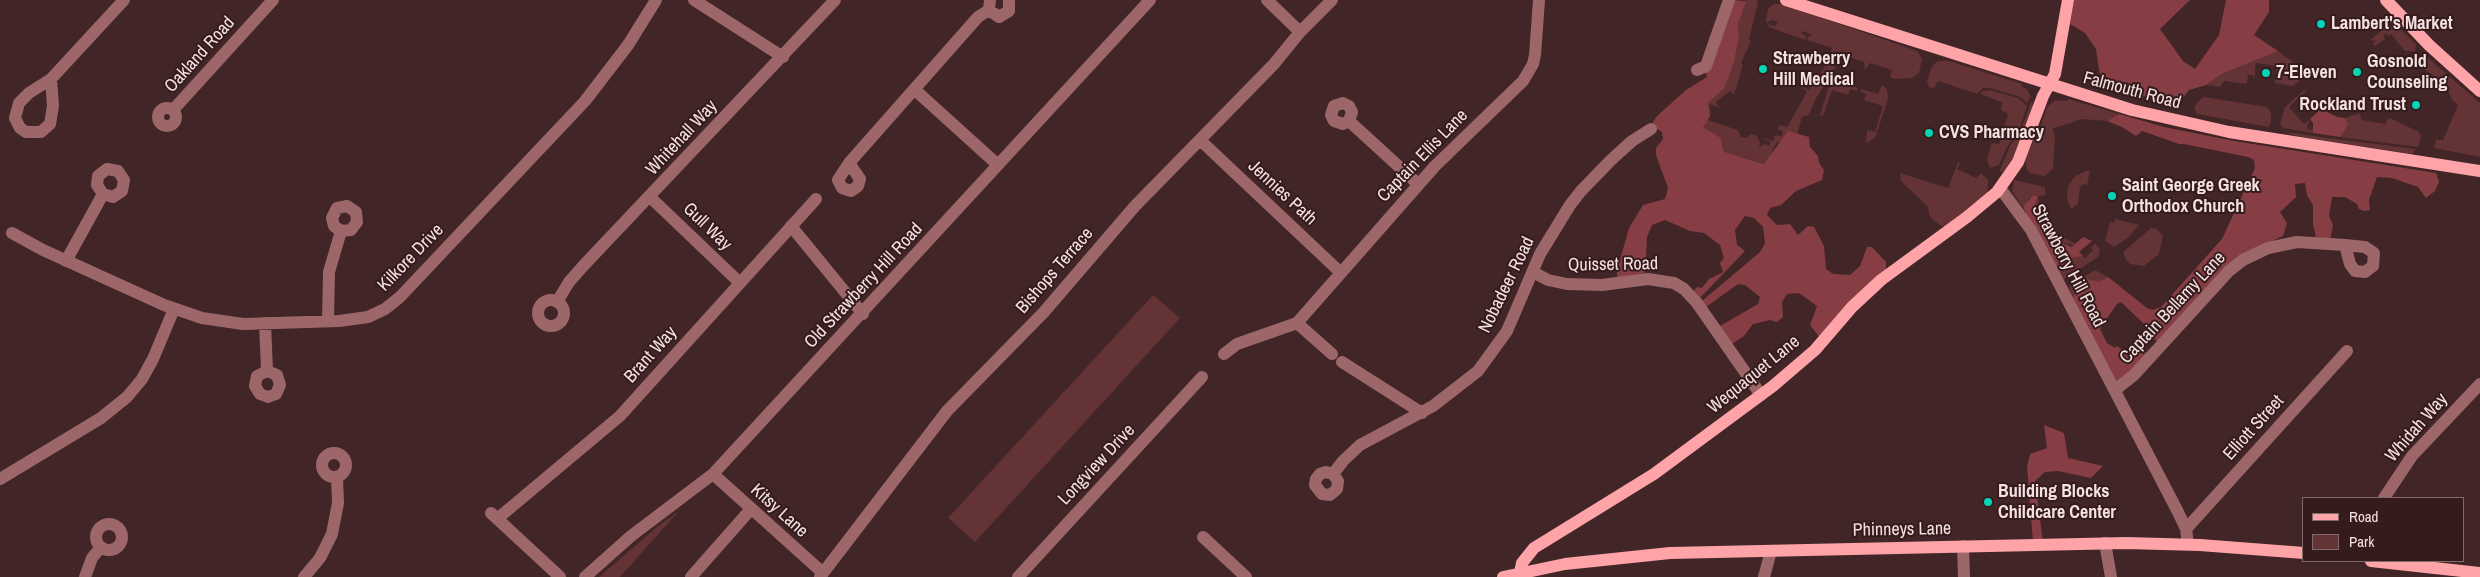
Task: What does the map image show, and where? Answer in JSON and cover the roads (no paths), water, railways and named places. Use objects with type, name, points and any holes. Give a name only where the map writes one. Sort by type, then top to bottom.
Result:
[{"type":"main road","name":"Falmouth Road","points":[[1786,0],[2049,86],[2132,110],[2229,132],[2480,171]]},
{"type":"main road","points":[[2000,188],[2021,155],[2056,70],[2068,0]]},
{"type":"main road","points":[[2386,0],[2429,45],[2480,91]]},
{"type":"main road","name":"Wequaquet Lane","points":[[1520,573],[1522,564],[1534,548],[1654,474],[1761,395],[1806,358],[1881,280],[1967,217],[2000,188]]},
{"type":"main road","name":"Phinneys Lane","points":[[1503,577],[1520,573],[1547,572],[1657,553],[2105,543],[2188,544],[2302,553]]},
{"type":"main road","points":[[2381,562],[2480,572]]},
{"type":"street","points":[[51,80],[124,0]]},
{"type":"street","name":"Oakland Road","points":[[173,110],[273,0]]},
{"type":"street","name":"Kilkore Drive","points":[[12,233],[66,261],[174,309],[221,322],[328,321],[368,317],[384,310],[400,296],[585,101],[628,45],[656,0]]},
{"type":"street","points":[[694,0],[783,57]]},
{"type":"street","name":"Whitehall Way","points":[[556,302],[574,276],[835,0]]},
{"type":"street","points":[[848,164],[978,17],[990,5],[997,16],[1004,16],[1010,9],[1009,0]]},
{"type":"street","name":"Old Strawberry Hill Road","points":[[585,577],[631,536],[713,474],[863,314],[1150,0]]},
{"type":"street","points":[[1267,0],[1300,32]]},
{"type":"street","name":"Bishops Terrace","points":[[821,575],[947,411],[1044,312],[1106,238],[1274,64],[1300,32],[1332,0]]},
{"type":"street","name":"Captain Ellis Lane","points":[[1297,324],[1418,184],[1462,138],[1510,95],[1528,73],[1534,55],[1539,0]]},
{"type":"street","points":[[1698,70],[1706,66],[1729,0]]},
{"type":"street","points":[[914,89],[998,165]]},
{"type":"street","points":[[1349,121],[1418,184]]},
{"type":"street","name":"Nobadeer Road","points":[[1333,474],[1342,461],[1360,445],[1422,413],[1468,380],[1486,362],[1507,331],[1545,245],[1581,191],[1621,150],[1651,130]]},
{"type":"street","name":"Jennies Path","points":[[1200,140],[1340,272]]},
{"type":"street","name":"Strawberry Hill Road","points":[[2000,188],[2027,223],[2186,529],[2188,544]]},
{"type":"street","points":[[66,261],[103,194]]},
{"type":"street","name":"Gull Way","points":[[650,197],[740,283]]},
{"type":"street","name":"Brant Way","points":[[560,577],[494,516],[620,416],[816,200]]},
{"type":"street","points":[[791,226],[863,314]]},
{"type":"street","points":[[328,321],[329,272],[340,231]]},
{"type":"street","name":"Captain Bellamy Lane","points":[[2115,390],[2134,375],[2229,271],[2242,260],[2259,251],[2290,242],[2345,245]]},
{"type":"street","name":"Quisset Road","points":[[1533,272],[1548,280],[1567,284],[1602,285],[1648,279],[1674,283],[1684,289],[1697,303],[1761,395]]},
{"type":"street","points":[[0,479],[101,418],[127,397],[151,364],[174,309]]},
{"type":"street","points":[[265,323],[267,371]]},
{"type":"street","points":[[1224,354],[1237,344],[1297,324],[1332,354]]},
{"type":"street","name":"Elliott Street","points":[[2186,529],[2347,351]]},
{"type":"street","points":[[1342,362],[1422,413]]},
{"type":"street","name":"Longview Drive","points":[[1018,577],[1202,377]]},
{"type":"street","name":"Whidah Way","points":[[2385,497],[2412,456],[2480,384]]},
{"type":"street","name":"Kitsy Lane","points":[[713,474],[821,575]]},
{"type":"street","points":[[304,577],[320,558],[332,534],[338,503],[337,477]]},
{"type":"street","points":[[691,577],[751,509]]},
{"type":"street","points":[[1203,537],[1246,577]]},
{"type":"street","points":[[2105,543],[2111,577]]},
{"type":"street","points":[[1963,546],[1964,577]]},
{"type":"street","points":[[85,577],[92,558],[101,547]]},
{"type":"street","points":[[1764,577],[1771,551]]},
{"type":"place","name":"Lambert's Market","points":[[2321,24]]},
{"type":"place","name":"Strawberry Hill Medical","points":[[1763,69]]},
{"type":"place","name":"Gosnold Counseling","points":[[2357,72]]},
{"type":"place","name":"7-Eleven","points":[[2266,73]]},
{"type":"place","name":"Rockland Trust","points":[[2416,105]]},
{"type":"place","name":"CVS Pharmacy","points":[[1929,133]]},
{"type":"place","name":"Saint George Greek Orthodox Church","points":[[2112,196]]},
{"type":"place","name":"Building Blocks Childcare Center","points":[[1988,502]]}]
